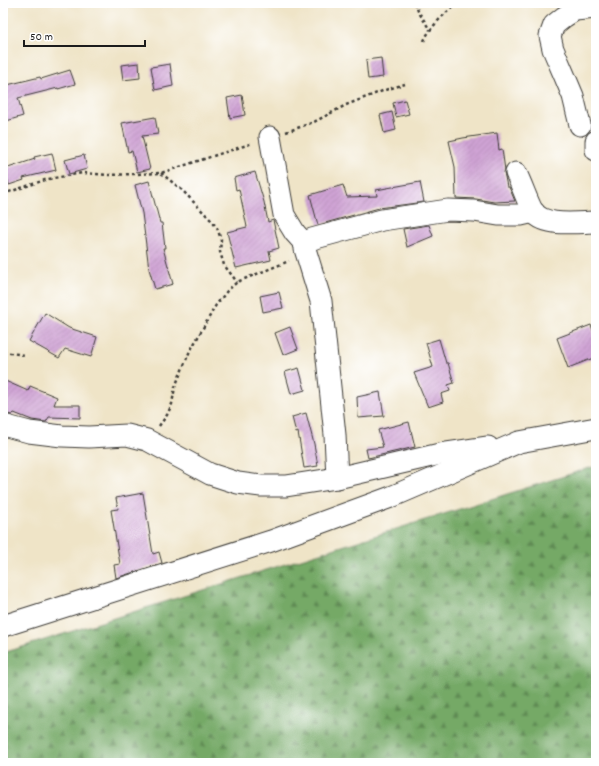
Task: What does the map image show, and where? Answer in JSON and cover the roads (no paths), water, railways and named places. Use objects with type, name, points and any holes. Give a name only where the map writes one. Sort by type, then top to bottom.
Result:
[{"type":"street","points":[[580,125],[573,96],[566,76],[553,49],[550,36],[554,25],[575,10],[596,8]]},
{"type":"street","points":[[270,137],[284,215],[306,249],[321,301],[335,435],[337,478]]},
{"type":"street","points":[[596,142],[596,150]]},
{"type":"street","points":[[516,173],[533,211],[540,218],[556,223],[596,222]]},
{"type":"street","points":[[306,249],[308,241],[312,239],[382,220],[448,210],[521,215],[534,212]]},
{"type":"street","points":[[3,425],[29,432],[62,436],[127,436],[147,440],[210,474],[238,483],[261,486],[286,486],[337,478],[440,454],[596,428]]},
{"type":"street","points":[[3,626],[271,541],[391,497],[519,442]]}]
